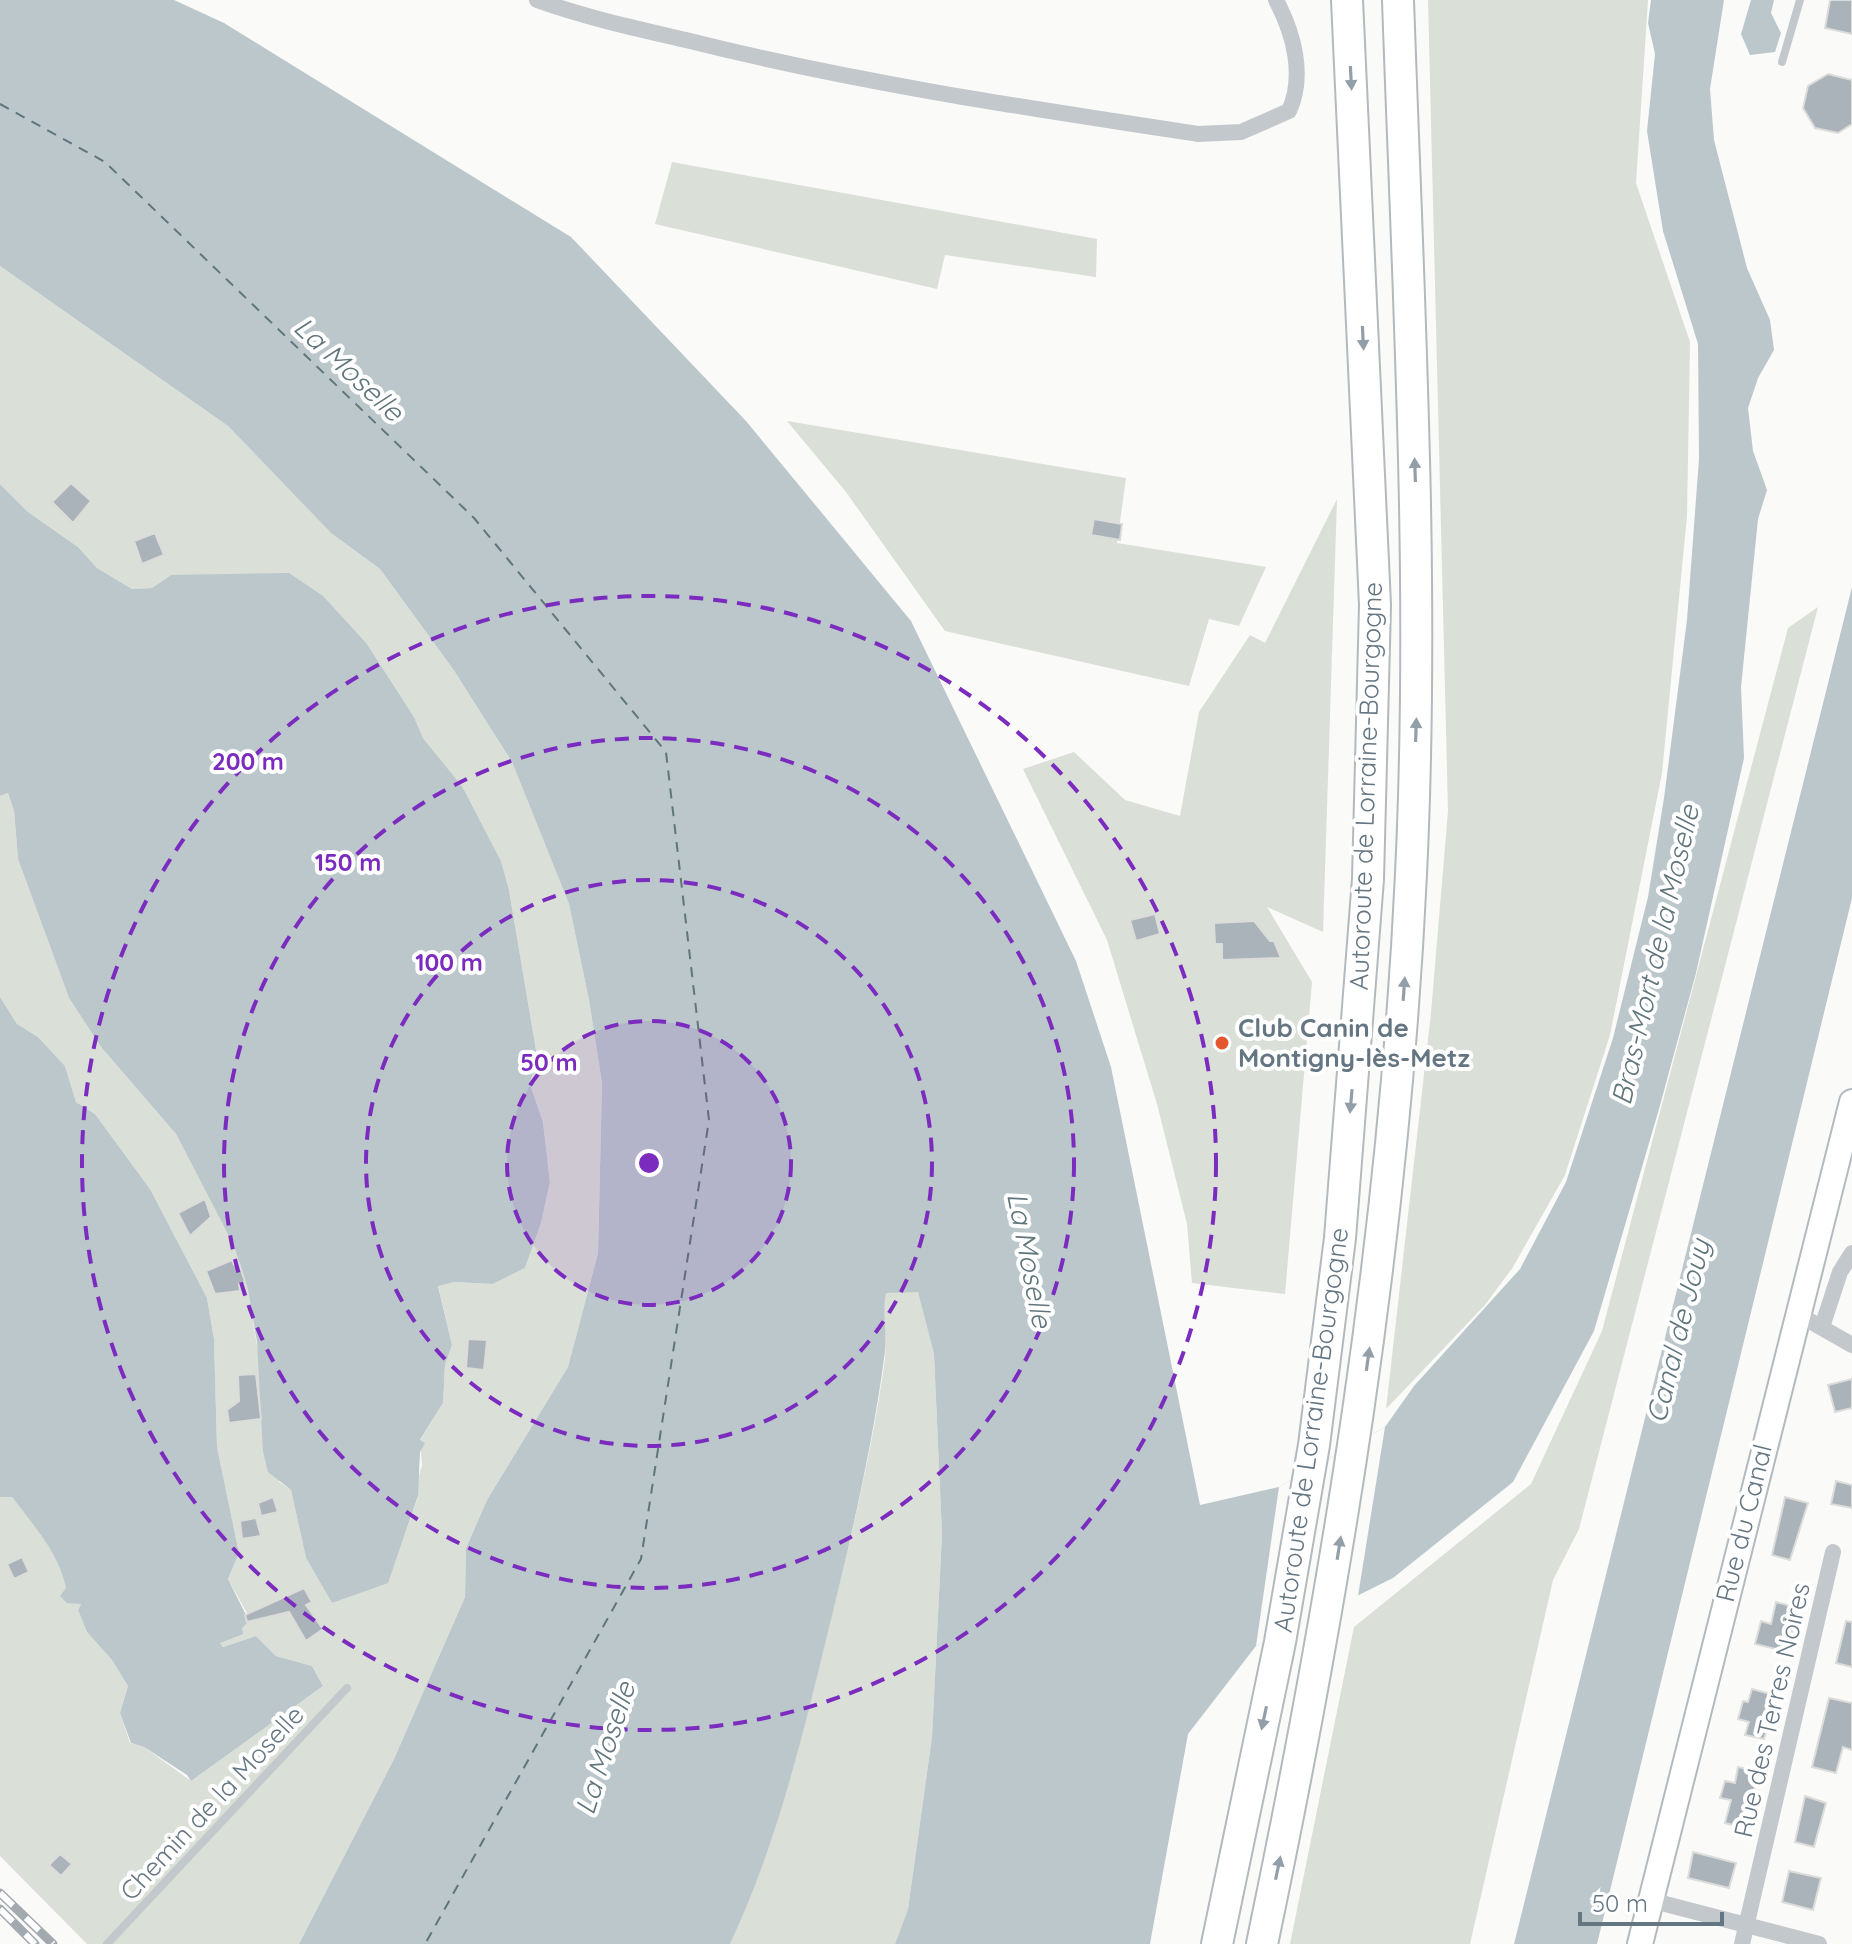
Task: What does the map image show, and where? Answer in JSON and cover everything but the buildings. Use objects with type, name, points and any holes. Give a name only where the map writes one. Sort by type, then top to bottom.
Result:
[{"type":"highway","name":"Autoroute de Lorraine-Bourgogne","points":[[1217,1944],[1280,1642],[1314,1445],[1340,1238],[1365,926],[1375,605],[1347,0]]},
{"type":"highway","name":"Autoroute de Lorraine-Bourgogne","points":[[1262,1944],[1326,1625],[1357,1437],[1379,1274],[1399,1077],[1416,731],[1417,526],[1398,0]]},
{"type":"street","points":[[537,0],[570,12],[743,55],[919,92],[1198,134],[1241,132],[1289,111],[1299,90],[1294,48],[1276,0]]},
{"type":"street","name":"Rue du Canal","points":[[1640,1944],[1796,1313],[1852,1102]]},
{"type":"street","points":[[1822,1327],[1840,1272],[1852,1253]]},
{"type":"street","points":[[1796,1313],[1852,1345]]},
{"type":"street","name":"Rue des Terres Noires","points":[[1742,1944],[1833,1552]]},
{"type":"street","points":[[1650,1900],[1819,1944]]},
{"type":"lane","points":[[1782,62],[1800,0]]},
{"type":"lane","name":"Chemin de la Moselle","points":[[107,1944],[347,1688]]},
{"type":"shaded area","points":[[1428,0],[1648,0],[1636,183],[1690,342],[1687,516],[1662,773],[1610,1035],[1565,1175],[1513,1267],[1485,1305],[1386,1409],[1431,1013],[1448,811]]},
{"type":"shaded area","points":[[672,162],[1097,239],[1096,277],[945,255],[937,289],[655,224]]},
{"type":"shaded area","points":[[0,266],[228,426],[331,533],[380,569],[453,669],[512,762],[569,904],[589,1000],[602,1083],[598,1253],[568,1367],[487,1500],[466,1548],[465,1597],[394,1759],[299,1944],[87,1944],[0,1856],[0,1497],[12,1497],[43,1537],[70,1590],[81,1604],[78,1610],[87,1632],[112,1660],[128,1686],[120,1713],[130,1743],[144,1747],[191,1781],[323,1686],[312,1666],[276,1656],[256,1636],[223,1647],[219,1643],[242,1628],[248,1615],[228,1579],[239,1553],[217,1447],[214,1339],[207,1298],[150,1189],[95,1114],[76,1102],[65,1066],[38,1037],[17,1024],[0,997],[0,796],[8,793],[14,811],[18,859],[69,998],[101,1047],[176,1134],[234,1246],[248,1290],[279,1482],[291,1490],[306,1558],[332,1603],[388,1582],[418,1497],[415,1490],[422,1465],[420,1441],[443,1403],[445,1365],[452,1345],[438,1285],[454,1282],[493,1284],[525,1268],[541,1223],[550,1182],[543,1122],[530,1084],[537,1056],[509,890],[501,861],[462,786],[423,738],[414,717],[367,644],[224,577],[171,575],[152,588],[132,589],[97,568],[78,547],[28,512],[0,484]]},
{"type":"shaded area","points":[[787,421],[1126,478],[1117,543],[1266,567],[1239,626],[1209,619],[1189,686],[945,631],[846,492]]},
{"type":"shaded area","name":"Club Canin de Montigny-lès-Metz","points":[[1337,499],[1323,932],[1267,907],[1312,982],[1285,1294],[1192,1283],[1187,1224],[1157,1104],[1107,940],[1023,769],[1074,752],[1125,800],[1180,816],[1199,712],[1250,635],[1265,643]]},
{"type":"shaded area","points":[[1818,607],[1579,1529],[1553,1580],[1470,1944],[1290,1944],[1354,1627],[1531,1484],[1602,1331],[1788,628]]},
{"type":"shaded area","points":[[918,1291],[934,1354],[942,1534],[932,1737],[908,1909],[895,1944],[730,1944],[774,1832],[807,1716],[874,1429],[885,1359],[886,1292]]},
{"type":"water","points":[[0,0],[174,0],[224,23],[571,237],[746,421],[911,621],[1076,961],[1111,1067],[1200,1505],[1279,1487],[1385,1427],[1414,1386],[1520,1269],[1566,1182],[1613,1038],[1648,897],[1687,620],[1699,459],[1698,344],[1663,231],[1647,131],[1655,54],[1648,23],[1651,0],[1724,0],[1710,89],[1714,140],[1747,268],[1770,320],[1774,350],[1758,378],[1748,408],[1753,451],[1767,490],[1758,519],[1741,687],[1744,758],[1696,973],[1594,1331],[1513,1482],[1393,1578],[1256,1646],[1188,1734],[1150,1944],[895,1944],[908,1909],[932,1737],[942,1534],[934,1354],[918,1292],[886,1293],[885,1351],[879,1395],[842,1574],[785,1797],[760,1871],[730,1944],[299,1944],[394,1759],[465,1597],[466,1548],[487,1500],[568,1367],[598,1253],[602,1083],[569,904],[512,762],[453,669],[380,569],[331,533],[228,426],[0,266]]},
{"type":"water","points":[[1751,0],[1774,0],[1771,13],[1781,33],[1775,52],[1750,55],[1741,34]]},
{"type":"water","points":[[0,484],[28,512],[78,547],[97,568],[132,589],[152,588],[171,575],[289,573],[323,596],[367,644],[414,717],[423,738],[462,786],[501,861],[509,890],[537,1056],[530,1084],[543,1122],[550,1182],[541,1223],[525,1268],[493,1284],[454,1282],[438,1286],[452,1345],[445,1365],[443,1403],[420,1440],[425,1443],[420,1452],[418,1496],[388,1583],[332,1603],[306,1558],[291,1490],[268,1472],[263,1451],[257,1342],[248,1290],[234,1246],[176,1134],[101,1047],[69,998],[18,859],[14,811],[8,793],[0,796]]},
{"type":"water","name":"Canal de Jouy","points":[[1852,587],[1852,898],[1597,1944],[1514,1944]]},
{"type":"water","points":[[0,997],[17,1024],[38,1037],[65,1066],[76,1102],[95,1114],[150,1189],[207,1298],[214,1339],[217,1447],[239,1553],[228,1579],[249,1621],[242,1628],[243,1634],[220,1643],[223,1647],[256,1636],[276,1656],[312,1666],[323,1686],[191,1781],[187,1775],[144,1747],[131,1743],[120,1713],[128,1686],[112,1660],[87,1632],[78,1610],[81,1604],[67,1603],[60,1596],[66,1588],[63,1575],[45,1540],[12,1497],[0,1497]]},
{"type":"pier","points":[[1385,1427],[1358,1596],[1256,1646],[1279,1487]]},
{"type":"ferry route","points":[[0,104],[105,162],[474,518],[666,752],[709,1120],[641,1559],[425,1944]]},
{"type":"railway","points":[[0,1893],[53,1944]]},
{"type":"railway","points":[[0,1909],[35,1944]]},
{"type":"place","name":"Club Canin de Montigny-lès-Metz","points":[[1222,1043]]},
{"type":"water label","name":"La Moselle","points":[[349,369]]},
{"type":"water label","name":"Bras-Mort de la Moselle","points":[[1655,955]]},
{"type":"water label","name":"La Moselle","points":[[1030,1260]]},
{"type":"water label","name":"La Moselle","points":[[605,1748]]}]
